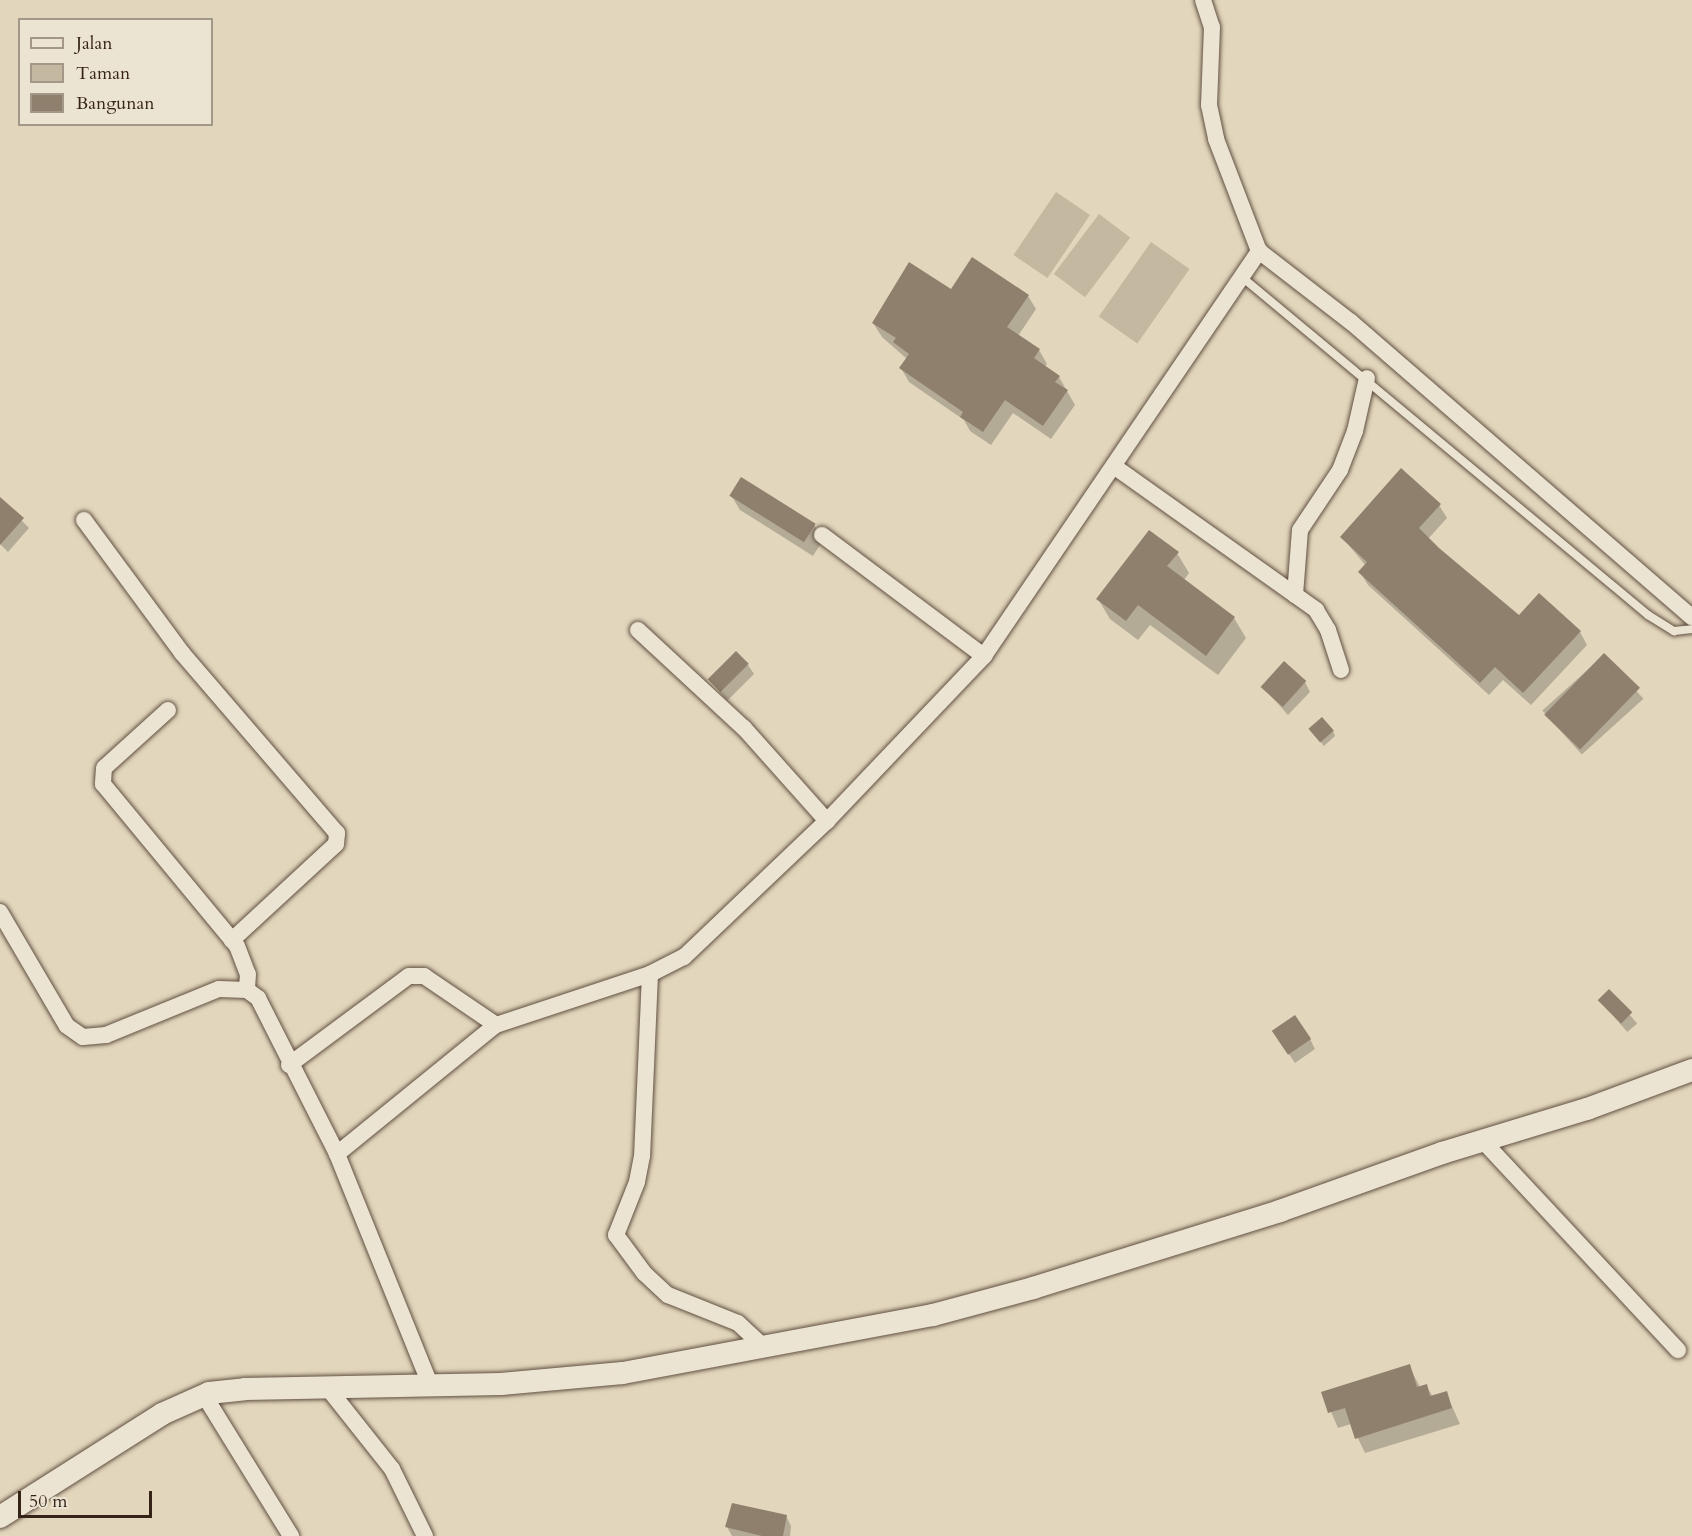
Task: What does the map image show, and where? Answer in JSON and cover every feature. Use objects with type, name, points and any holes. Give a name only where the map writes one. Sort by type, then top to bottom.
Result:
[{"type":"street","points":[[1203,0],[1212,27],[1209,105],[1216,139],[1259,251],[1352,322],[1692,617]]},
{"type":"street","points":[[337,1154],[496,1025],[650,974],[684,957],[827,821],[984,656],[1115,467],[1259,251]]},
{"type":"street","points":[[1295,595],[1300,530],[1340,470],[1355,431],[1367,378]]},
{"type":"street","points":[[1115,467],[1316,610],[1328,630],[1341,670]]},
{"type":"street","points":[[84,520],[182,653],[337,833],[336,844],[231,940]]},
{"type":"street","points":[[822,534],[984,656]]},
{"type":"street","points":[[638,630],[744,728],[827,821]]},
{"type":"street","points":[[168,710],[104,768],[103,784],[231,940],[244,962],[247,990],[267,1011],[289,1065],[337,1154],[430,1384]]},
{"type":"street","points":[[1,915],[67,1026],[83,1037],[106,1035],[219,989],[247,990]]},
{"type":"street","points":[[650,974],[642,1156],[637,1182],[616,1235],[644,1273],[668,1295],[738,1323],[764,1347]]},
{"type":"street","points":[[289,1065],[409,976],[424,976],[496,1025]]},
{"type":"street","points":[[0,1517],[162,1414],[204,1395],[245,1389],[501,1384],[623,1373],[933,1315],[1033,1288],[1587,1109],[1692,1070]]},
{"type":"street","points":[[1483,1141],[1678,1350]]},
{"type":"street","points":[[327,1387],[392,1469],[425,1536]]},
{"type":"street","points":[[204,1395],[291,1536]]},
{"type":"lane","points":[[1243,278],[1367,378],[1648,615],[1674,630],[1692,629]]},
{"type":"green space","points":[[1056,192],[1090,215],[1047,278],[1014,255]]},
{"type":"green space","points":[[1099,214],[1130,237],[1085,297],[1054,274]]},
{"type":"green space","points":[[1151,242],[1190,269],[1137,344],[1099,317]]},
{"type":"building","points":[[972,257],[1029,295],[1007,327],[1040,349],[1034,358],[1060,376],[1055,382],[1068,390],[1043,426],[1005,400],[983,432],[960,417],[963,412],[899,368],[909,354],[893,342],[896,338],[872,323],[909,262],[951,289]]},
{"type":"building","points":[[1401,468],[1441,504],[1419,528],[1439,548],[1519,615],[1539,593],[1581,631],[1523,693],[1495,667],[1480,683],[1358,572],[1367,562],[1340,537]]},
{"type":"building","points":[[741,477],[816,524],[804,542],[729,496]]},
{"type":"building","points":[[0,497],[24,518],[0,545]]},
{"type":"building","points":[[1149,530],[1179,552],[1167,566],[1235,617],[1206,656],[1138,605],[1126,621],[1096,599]]},
{"type":"building","points":[[736,651],[749,664],[720,692],[708,679]]},
{"type":"building","points":[[1604,653],[1640,688],[1580,750],[1544,715]]},
{"type":"building","points":[[1284,661],[1306,681],[1283,707],[1261,687]]},
{"type":"building","points":[[1322,717],[1334,731],[1320,742],[1308,729]]},
{"type":"building","points":[[1609,989],[1632,1012],[1621,1024],[1598,1000]]},
{"type":"building","points":[[1295,1015],[1311,1039],[1288,1055],[1272,1031]]},
{"type":"building","points":[[1410,1364],[1417,1387],[1427,1384],[1430,1396],[1447,1391],[1452,1408],[1355,1439],[1345,1408],[1328,1413],[1321,1392]]},
{"type":"building","points":[[732,1503],[787,1515],[783,1536],[762,1536],[725,1527]]}]
